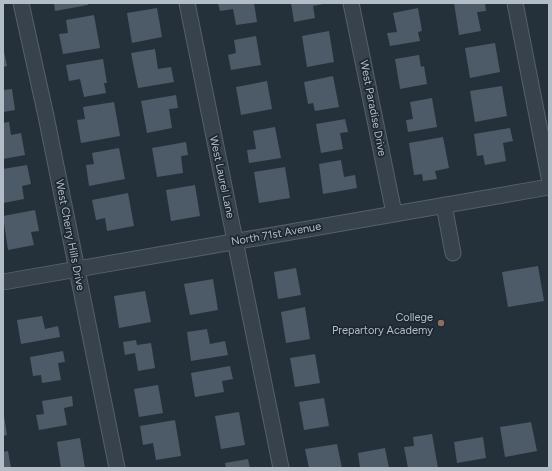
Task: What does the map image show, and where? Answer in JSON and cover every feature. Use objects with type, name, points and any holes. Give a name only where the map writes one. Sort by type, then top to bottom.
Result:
[{"type":"street","name":"West Cherry Hills Drive","points":[[21,3],[117,468]]},
{"type":"street","name":"West Laurel Lane","points":[[187,3],[281,468]]},
{"type":"street","name":"West Paradise Drive","points":[[352,3],[394,213]]},
{"type":"street","points":[[515,3],[549,178]]},
{"type":"street","name":"North 71st Avenue","points":[[3,282],[549,187]]},
{"type":"street","points":[[444,205],[453,253]]},
{"type":"building","points":[[54,3],[88,3],[88,5],[55,11]]},
{"type":"building","points":[[218,3],[254,3],[257,22],[236,25],[233,9],[220,11]]},
{"type":"building","points":[[291,3],[323,4],[313,6],[315,18],[294,22]]},
{"type":"building","points":[[454,3],[485,3],[486,11],[477,12],[481,31],[459,35]]},
{"type":"building","points":[[157,8],[162,37],[132,43],[127,13]]},
{"type":"building","points":[[418,8],[422,31],[418,32],[420,41],[390,46],[387,33],[397,32],[393,13]]},
{"type":"building","points":[[94,15],[100,48],[63,54],[59,34],[68,33],[66,20]]},
{"type":"building","points":[[329,31],[334,62],[307,67],[302,36]]},
{"type":"building","points":[[256,36],[261,65],[231,70],[228,55],[236,53],[234,40]]},
{"type":"building","points":[[495,43],[500,72],[470,78],[465,48]]},
{"type":"building","points":[[3,47],[7,66],[3,67]]},
{"type":"building","points":[[155,49],[158,69],[171,67],[174,82],[138,88],[131,53]]},
{"type":"building","points":[[419,55],[421,67],[424,66],[427,84],[400,89],[395,59]]},
{"type":"building","points":[[103,59],[107,83],[104,83],[106,93],[84,97],[80,79],[69,81],[66,65]]},
{"type":"building","points":[[333,76],[339,107],[315,111],[313,103],[308,104],[304,82]]},
{"type":"building","points":[[267,81],[272,109],[241,115],[236,87]]},
{"type":"building","points":[[502,86],[507,116],[475,122],[470,91]]},
{"type":"building","points":[[12,89],[15,110],[3,112],[3,90]]},
{"type":"building","points":[[176,95],[178,108],[169,109],[172,128],[147,133],[141,101]]},
{"type":"building","points":[[432,98],[437,127],[408,132],[406,120],[413,119],[410,102]]},
{"type":"building","points":[[114,102],[120,136],[81,143],[77,120],[85,119],[83,107]]},
{"type":"building","points":[[345,119],[348,132],[340,133],[343,149],[321,153],[316,124]]},
{"type":"building","points":[[9,122],[11,135],[21,133],[25,155],[3,159],[3,123]]},
{"type":"building","points":[[275,127],[281,158],[249,163],[247,150],[256,149],[253,131]]},
{"type":"building","points":[[510,128],[513,141],[503,143],[506,161],[485,165],[483,155],[477,156],[474,134]]},
{"type":"building","points":[[443,137],[449,168],[435,171],[437,179],[423,181],[422,174],[414,175],[409,143]]},
{"type":"building","points":[[186,142],[188,155],[181,156],[183,173],[157,177],[152,148]]},
{"type":"building","points":[[119,148],[125,179],[89,186],[86,165],[94,164],[92,153]]},
{"type":"building","points":[[341,160],[344,177],[355,175],[357,188],[323,194],[319,164]]},
{"type":"building","points":[[27,165],[31,184],[22,186],[24,199],[3,203],[3,169]]},
{"type":"building","points":[[285,167],[290,198],[259,203],[254,172]]},
{"type":"building","points":[[195,185],[200,216],[171,221],[166,190]]},
{"type":"building","points":[[128,193],[134,226],[107,231],[105,218],[96,220],[92,200]]},
{"type":"building","points":[[35,210],[39,231],[31,232],[34,245],[8,250],[3,216]]},
{"type":"building","points":[[538,266],[544,301],[508,307],[502,272]]},
{"type":"building","points":[[296,268],[301,295],[278,299],[274,272]]},
{"type":"building","points":[[213,279],[218,310],[190,315],[184,284]]},
{"type":"building","points":[[145,291],[151,322],[119,328],[114,296]]},
{"type":"building","points":[[305,307],[310,339],[286,343],[281,312]]},
{"type":"building","points":[[42,316],[45,329],[58,326],[60,337],[21,344],[17,320]]},
{"type":"building","points":[[207,329],[210,344],[225,341],[228,355],[191,361],[187,332]]},
{"type":"building","points":[[136,340],[137,345],[151,343],[155,368],[138,371],[135,353],[125,355],[123,342]]},
{"type":"building","points":[[63,351],[65,362],[58,363],[61,380],[42,383],[41,375],[33,376],[30,357]]},
{"type":"building","points":[[315,354],[320,383],[295,387],[290,358]]},
{"type":"building","points":[[230,366],[233,379],[222,381],[224,392],[195,397],[191,373]]},
{"type":"building","points":[[158,385],[163,413],[139,417],[134,389]]},
{"type":"building","points":[[72,396],[73,406],[64,408],[67,425],[39,430],[36,415],[44,414],[42,401]]},
{"type":"building","points":[[324,398],[329,426],[304,430],[299,402]]},
{"type":"building","points":[[239,412],[245,445],[221,449],[215,416]]},
{"type":"building","points":[[4,416],[7,435],[3,436],[3,417]]},
{"type":"building","points":[[175,420],[181,456],[156,460],[153,443],[143,445],[140,426]]},
{"type":"building","points":[[531,422],[537,451],[505,457],[500,427]]},
{"type":"building","points":[[432,434],[438,468],[408,468],[404,447],[414,446],[413,437]]},
{"type":"building","points":[[483,437],[486,458],[457,463],[454,442]]},
{"type":"building","points":[[80,438],[85,468],[61,468],[57,442]]},
{"type":"building","points":[[337,444],[342,468],[309,468],[305,449]]},
{"type":"building","points":[[385,448],[389,468],[360,468],[358,453]]},
{"type":"building","points":[[8,451],[11,468],[3,468],[3,452]]},
{"type":"building","points":[[248,459],[250,468],[226,468],[225,463]]},
{"type":"place","name":"College Prepartory Academy","points":[[441,323]]}]
